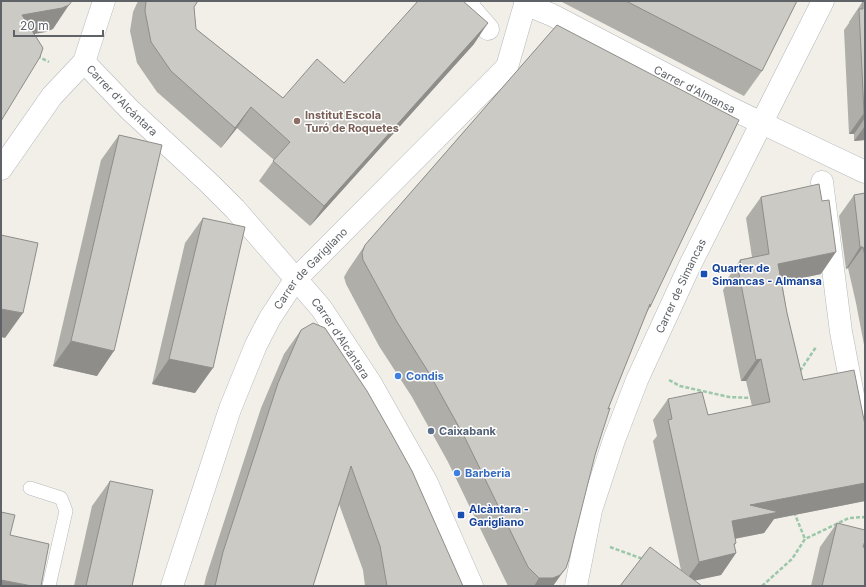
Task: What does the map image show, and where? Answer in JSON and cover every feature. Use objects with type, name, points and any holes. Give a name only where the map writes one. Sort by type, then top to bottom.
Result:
[{"type":"street","points":[[1,169],[52,96],[84,62],[104,1]]},
{"type":"street","points":[[469,1],[467,5],[488,29]]},
{"type":"street","name":"Carrer de Simancas","points":[[576,586],[592,510],[614,440],[637,380],[689,267],[823,1]]},
{"type":"street","name":"Carrer d'Almansa","points":[[525,2],[762,123],[865,172]]},
{"type":"street","name":"Carrer de Garigliano","points":[[172,586],[230,409],[256,345],[270,318],[295,280],[507,67],[525,2]]},
{"type":"street","name":"Carrer d'Alcántara","points":[[84,62],[129,109],[235,209],[295,280],[321,308],[343,340],[403,439],[427,482],[472,586]]},
{"type":"street","points":[[822,182],[841,332],[865,458]]},
{"type":"lane","points":[[30,488],[61,498],[66,511],[49,586]]},
{"type":"path","points":[[33,53],[53,64]]},
{"type":"path","points":[[799,372],[815,348],[841,332]]},
{"type":"path","points":[[668,380],[680,386],[729,397],[756,398]]},
{"type":"path","points":[[794,510],[795,517],[805,539]]},
{"type":"path","points":[[762,586],[792,559],[805,539],[849,518],[865,517]]},
{"type":"path","points":[[607,547],[642,558],[648,562]]},
{"type":"building","points":[[1,1],[72,1],[69,5],[62,8],[22,15],[43,48],[40,57],[1,121]]},
{"type":"building","points":[[146,1],[198,1],[194,7],[196,29],[283,98],[317,59],[344,83],[418,1],[463,1],[488,23],[324,206],[273,161],[290,142],[251,107],[235,128],[171,71],[151,42],[145,11]]},
{"type":"building","points":[[626,1],[797,1],[762,71]]},
{"type":"building","points":[[863,1],[865,1],[865,113],[859,9],[863,9]]},
{"type":"building","points":[[557,25],[739,120],[650,307],[650,304],[608,409],[610,408],[595,455],[566,568],[560,575],[553,578],[539,578],[528,567],[465,438],[429,373],[397,322],[363,260],[362,253],[365,245]]},
{"type":"building","points":[[119,135],[162,145],[114,351],[71,341]]},
{"type":"building","points":[[819,184],[822,201],[829,200],[836,252],[778,264],[787,313],[803,380],[854,370],[865,425],[865,483],[750,505],[779,512],[732,521],[736,543],[734,544],[736,553],[699,562],[668,420],[672,419],[668,399],[702,392],[708,415],[770,402],[761,359],[756,360],[738,269],[742,268],[740,260],[769,254],[761,197]]},
{"type":"building","points":[[865,193],[865,256],[863,247],[860,247],[854,195]]},
{"type":"building","points":[[203,218],[245,227],[213,368],[169,359]]},
{"type":"building","points":[[1,235],[38,243],[23,313],[1,309]]},
{"type":"building","points":[[313,323],[325,328],[367,391],[391,433],[412,471],[463,586],[387,586],[380,546],[351,466],[313,586],[215,586],[223,552],[278,383],[301,330]]},
{"type":"building","points":[[110,481],[153,490],[132,586],[86,586]]},
{"type":"building","points":[[1,512],[15,515],[10,535],[49,544],[41,586],[32,586],[1,580]]},
{"type":"building","points":[[837,523],[865,530],[865,541],[863,547],[865,548],[865,586],[822,586]]},
{"type":"building","points":[[650,547],[702,586],[620,586]]},
{"type":"place","name":"Institut Escola Turó de Roquetes","points":[[297,121]]},
{"type":"place","name":"Quarter de Simancas - Almansa","points":[[704,274]]},
{"type":"place","name":"Condis","points":[[398,376]]},
{"type":"place","name":"Caixabank","points":[[431,431]]},
{"type":"place","name":"Barberia","points":[[457,473]]},
{"type":"place","name":"Alcàntara - Garigliano","points":[[461,515]]}]
